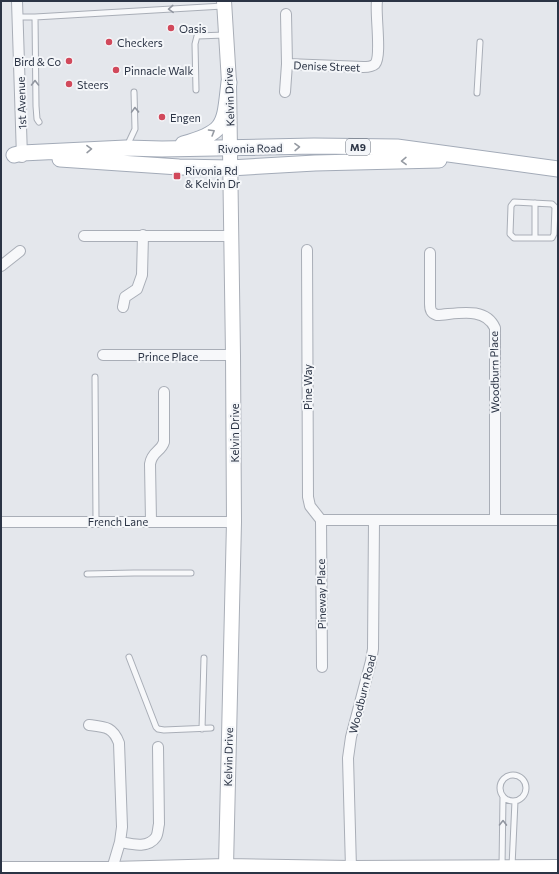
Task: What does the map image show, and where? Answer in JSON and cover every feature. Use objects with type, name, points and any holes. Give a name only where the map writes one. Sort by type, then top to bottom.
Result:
[{"type":"main road","name":"Kelvin Drive","points":[[218,868],[234,522],[234,355],[229,82],[224,3]]},
{"type":"main road","points":[[162,149],[198,140],[218,129],[222,124],[225,115],[229,82]]},
{"type":"main road","name":"Rivonia Road","points":[[15,155],[126,148],[162,149],[314,146],[397,147],[558,169]]},
{"type":"main road","name":"Rivonia Road","points":[[15,155],[179,167],[230,168],[315,163],[485,160]]},
{"type":"main road","points":[[1,869],[352,868],[427,870],[558,867]]},
{"type":"street","name":"1st Avenue","points":[[15,155],[18,17],[17,1]]},
{"type":"street","name":"Denise Street","points":[[286,64],[368,67],[375,64],[378,51],[377,1]]},
{"type":"street","points":[[285,92],[286,14]]},
{"type":"street","points":[[123,308],[125,297],[137,288],[142,276],[143,235]]},
{"type":"street","points":[[84,236],[231,236]]},
{"type":"street","name":"Pine Way","points":[[307,250],[308,497],[310,506],[321,520]]},
{"type":"street","points":[[1,266],[20,251]]},
{"type":"street","name":"Woodburn Place","points":[[430,254],[430,308],[432,312],[437,315],[475,313],[488,318],[494,328],[495,520]]},
{"type":"street","name":"Prince Place","points":[[103,356],[234,355]]},
{"type":"street","points":[[151,522],[151,459],[153,454],[161,448],[164,442],[164,392]]},
{"type":"street","points":[[321,520],[558,520]]},
{"type":"street","name":"Pineway Place","points":[[321,520],[322,667]]},
{"type":"street","name":"Woodburn Road","points":[[352,868],[348,758],[351,737],[373,649],[374,520]]},
{"type":"street","name":"French Lane","points":[[1,522],[234,522]]},
{"type":"street","points":[[90,725],[105,727],[111,730],[116,735],[119,743],[122,827],[120,842],[112,869]]},
{"type":"street","points":[[120,842],[144,844],[151,842],[157,836],[158,747]]},
{"type":"lane","points":[[18,17],[224,3]]},
{"type":"lane","points":[[35,17],[36,106],[37,119],[39,122]]},
{"type":"lane","points":[[196,90],[195,44],[197,36],[226,35]]},
{"type":"lane","points":[[477,93],[480,42]]},
{"type":"lane","points":[[126,148],[135,129],[134,92]]},
{"type":"lane","points":[[514,202],[535,203],[552,204],[555,207],[556,224],[552,238],[514,238],[510,234],[511,206],[514,202]]},
{"type":"lane","points":[[535,203],[535,238]]},
{"type":"lane","points":[[95,377],[96,521]]},
{"type":"lane","points":[[87,574],[191,573]]},
{"type":"lane","points":[[129,658],[156,727],[161,730],[211,728]]},
{"type":"lane","points":[[202,729],[204,658]]},
{"type":"lane","points":[[503,797],[507,800],[515,801],[523,797],[526,788],[523,780],[515,776],[507,777],[503,780],[500,788],[503,797],[507,867]]},
{"type":"lane","points":[[507,867],[515,801]]},
{"type":"place","name":"Oasis","points":[[171,28]]},
{"type":"place","name":"Checkers","points":[[109,42]]},
{"type":"place","name":"Bird & Co","points":[[69,61]]},
{"type":"place","name":"Pinnacle Walk","points":[[116,70]]},
{"type":"place","name":"Steers","points":[[69,84]]},
{"type":"place","name":"Engen","points":[[162,117]]},
{"type":"place","name":"Rivonia Rd & Kelvin Dr","points":[[177,176]]}]
